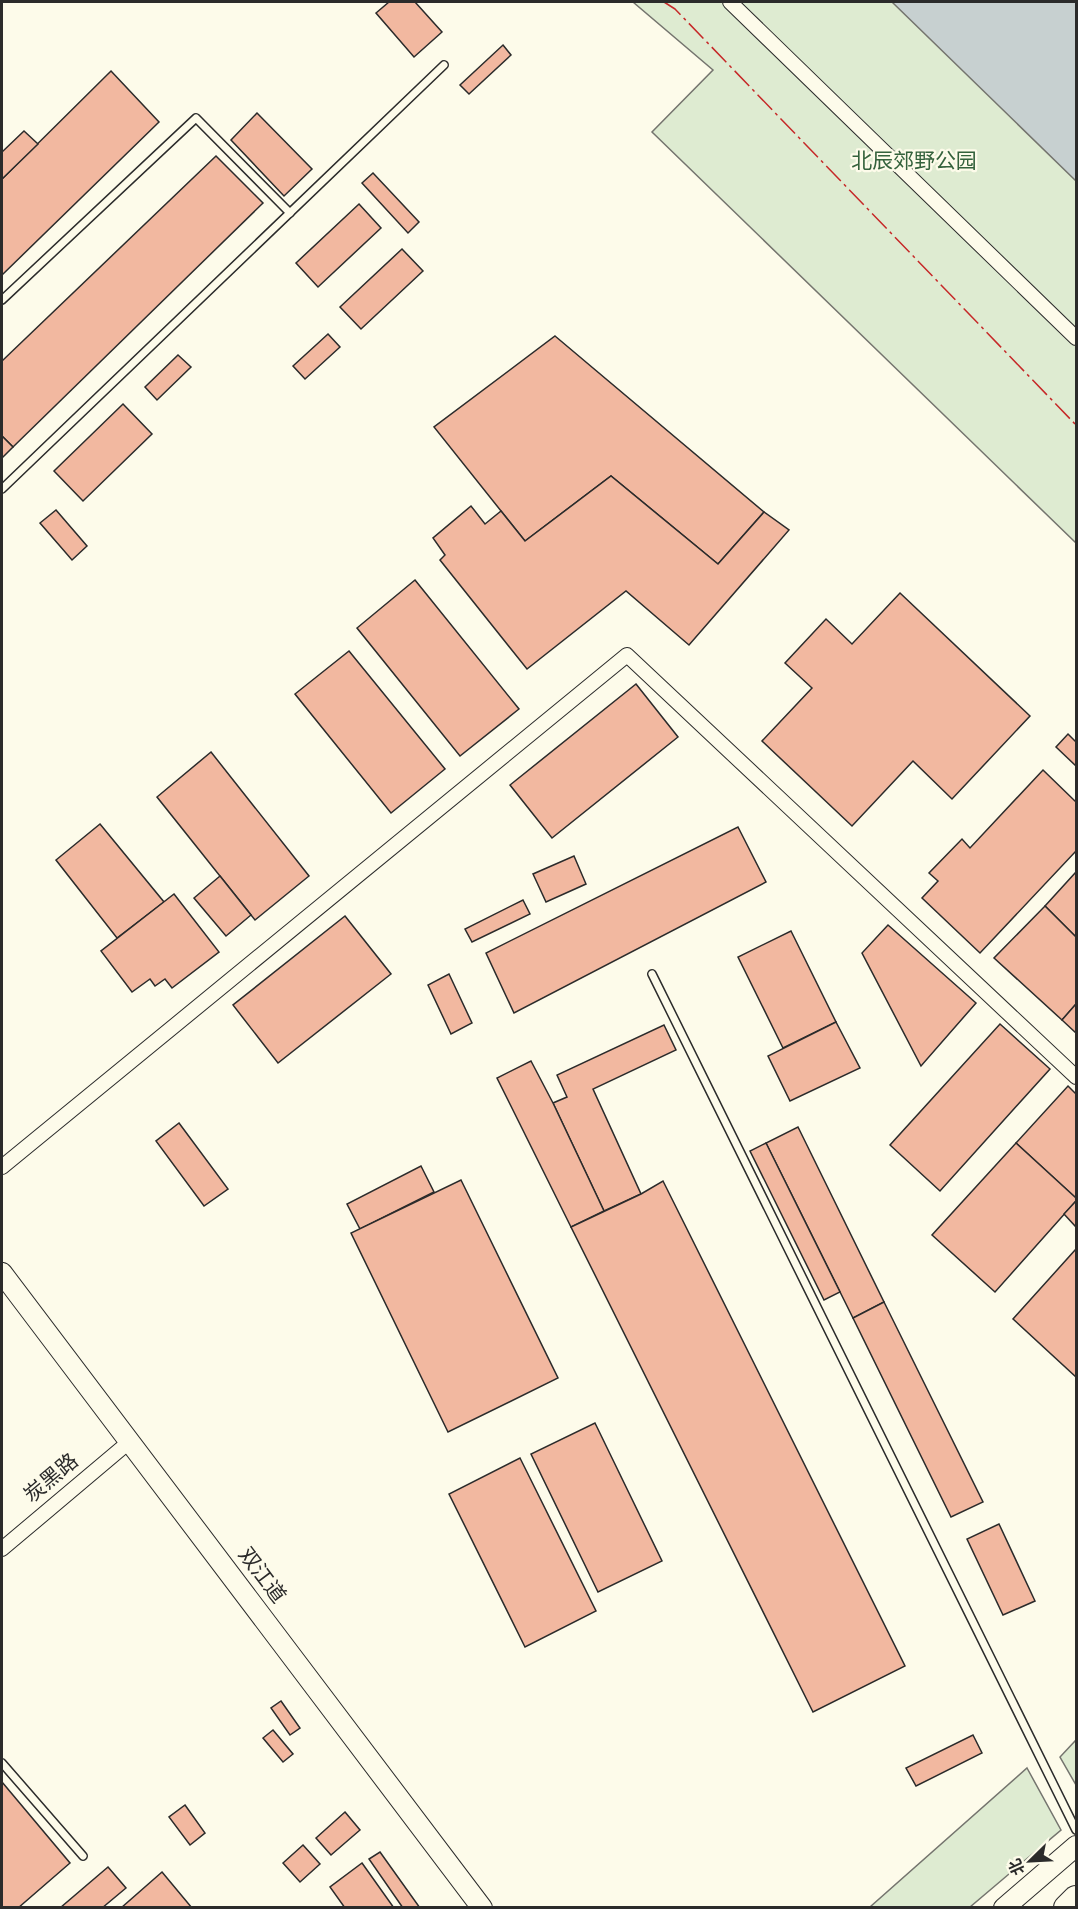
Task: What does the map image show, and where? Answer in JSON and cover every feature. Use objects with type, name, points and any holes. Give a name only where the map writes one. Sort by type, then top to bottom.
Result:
[{"type":"highway","points":[[1067,1908],[1077,1899]]},
{"type":"main road","name":"双江道","points":[[2,1273],[482,1908]]},
{"type":"main road","points":[[1004,1908],[1077,1846]]},
{"type":"street","points":[[730,2],[1077,338]]},
{"type":"street","points":[[2,1167],[627,655],[1077,1077]]},
{"type":"street","name":"炭黑路","points":[[2,1549],[129,1442]]},
{"type":"lane","points":[[2,489],[444,65]]},
{"type":"lane","points":[[2,300],[196,118],[290,213]]},
{"type":"lane","points":[[652,974],[1077,1830]]},
{"type":"lane","points":[[2,1763],[83,1856]]},
{"type":"green space","name":"北辰郊野公园","points":[[633,2],[1076,2],[1076,543],[652,132],[713,70]]},
{"type":"green space","points":[[1076,1740],[1076,1785],[1060,1757]]},
{"type":"green space","points":[[1027,1768],[1061,1830],[970,1907],[870,1907]]},
{"type":"shaded area","points":[[892,2],[1076,2],[1076,181]]},
{"type":"building","points":[[389,2],[415,2],[442,32],[414,57],[376,13]]},
{"type":"building","points":[[503,45],[511,55],[469,94],[460,85]]},
{"type":"building","points":[[111,71],[159,122],[2,275],[2,179]]},
{"type":"building","points":[[257,113],[312,169],[284,196],[231,140]]},
{"type":"building","points":[[24,131],[38,144],[2,179],[2,152]]},
{"type":"building","points":[[216,156],[263,203],[13,447],[2,436],[2,361]]},
{"type":"building","points":[[373,173],[419,222],[408,233],[362,183]]},
{"type":"building","points":[[359,204],[381,228],[318,287],[296,263]]},
{"type":"building","points":[[402,249],[423,271],[361,329],[340,307]]},
{"type":"building","points":[[328,334],[340,347],[305,379],[293,366]]},
{"type":"building","points":[[555,336],[764,512],[718,564],[611,476],[525,541],[434,427]]},
{"type":"building","points":[[178,355],[191,367],[157,400],[145,387]]},
{"type":"building","points":[[123,404],[152,434],[83,501],[54,471]]},
{"type":"building","points":[[2,436],[13,447],[2,458]]},
{"type":"building","points":[[611,476],[718,564],[764,512],[789,530],[689,645],[626,591],[527,669],[440,560],[445,555],[433,538],[471,506],[485,524],[501,511],[525,541]]},
{"type":"building","points":[[56,510],[87,546],[72,560],[40,523]]},
{"type":"building","points":[[415,580],[519,709],[460,756],[357,628]]},
{"type":"building","points":[[900,593],[1030,716],[952,799],[913,761],[852,826],[762,741],[812,688],[785,663],[826,619],[852,644]]},
{"type":"building","points":[[349,651],[445,769],[391,813],[295,694]]},
{"type":"building","points":[[636,684],[678,737],[552,838],[510,785]]},
{"type":"building","points":[[1068,734],[1076,742],[1076,766],[1056,747]]},
{"type":"building","points":[[211,752],[309,876],[255,920],[157,797]]},
{"type":"building","points":[[1043,770],[1076,802],[1076,851],[980,953],[922,898],[938,881],[929,873],[962,839],[970,848]]},
{"type":"building","points":[[100,824],[164,902],[117,938],[56,860]]},
{"type":"building","points":[[738,827],[766,882],[514,1013],[486,953]]},
{"type":"building","points":[[574,856],[586,884],[546,902],[533,874]]},
{"type":"building","points":[[1076,872],[1076,937],[1045,906]]},
{"type":"building","points":[[220,876],[251,915],[226,936],[194,898]]},
{"type":"building","points":[[174,894],[219,952],[172,988],[165,979],[155,986],[150,979],[132,992],[101,951]]},
{"type":"building","points":[[523,900],[530,914],[472,942],[465,929]]},
{"type":"building","points":[[1045,906],[1076,937],[1076,1004],[1062,1020],[994,958]]},
{"type":"building","points":[[345,916],[391,974],[278,1063],[233,1005]]},
{"type":"building","points":[[888,925],[976,1003],[921,1066],[862,953]]},
{"type":"building","points":[[791,931],[836,1022],[783,1048],[738,957]]},
{"type":"building","points":[[449,974],[472,1023],[451,1034],[428,985]]},
{"type":"building","points":[[1076,1004],[1076,1033],[1062,1020]]},
{"type":"building","points":[[836,1022],[860,1068],[790,1101],[768,1056]]},
{"type":"building","points":[[1000,1024],[1050,1069],[940,1191],[890,1145]]},
{"type":"building","points":[[664,1025],[676,1050],[593,1089],[641,1194],[604,1211],[553,1103],[567,1097],[557,1075]]},
{"type":"building","points":[[531,1061],[604,1211],[571,1227],[497,1078]]},
{"type":"building","points":[[1068,1086],[1076,1094],[1076,1198],[1016,1143]]},
{"type":"building","points":[[179,1123],[228,1189],[204,1206],[156,1141]]},
{"type":"building","points":[[798,1127],[884,1302],[853,1318],[766,1143]]},
{"type":"building","points":[[766,1143],[840,1292],[824,1300],[750,1151]]},
{"type":"building","points":[[1016,1143],[1076,1198],[1076,1201],[995,1292],[932,1235]]},
{"type":"building","points":[[421,1166],[434,1192],[360,1229],[347,1204]]},
{"type":"building","points":[[461,1180],[558,1378],[448,1432],[351,1233]]},
{"type":"building","points":[[663,1181],[905,1666],[813,1712],[571,1227]]},
{"type":"building","points":[[1076,1201],[1076,1227],[1064,1214]]},
{"type":"building","points":[[1076,1249],[1076,1377],[1013,1319]]},
{"type":"building","points":[[884,1302],[983,1502],[951,1517],[853,1318]]},
{"type":"building","points":[[595,1423],[662,1561],[598,1592],[531,1454]]},
{"type":"building","points":[[520,1458],[596,1611],[525,1647],[449,1494]]},
{"type":"building","points":[[999,1524],[1035,1601],[1003,1615],[967,1539]]},
{"type":"building","points":[[281,1701],[300,1728],[290,1735],[271,1708]]},
{"type":"building","points":[[273,1730],[293,1754],[283,1762],[263,1738]]},
{"type":"building","points":[[973,1735],[982,1753],[916,1786],[906,1768]]},
{"type":"building","points":[[2,1782],[70,1863],[18,1908],[2,1908]]},
{"type":"building","points":[[185,1805],[205,1833],[190,1845],[169,1817]]},
{"type":"building","points":[[345,1812],[360,1830],[331,1855],[316,1838]]},
{"type":"building","points":[[303,1845],[320,1864],[300,1882],[283,1863]]},
{"type":"building","points":[[380,1852],[420,1908],[403,1908],[369,1859]]},
{"type":"building","points":[[362,1863],[394,1908],[345,1908],[330,1887]]},
{"type":"building","points":[[108,1867],[126,1888],[102,1908],[60,1908]]},
{"type":"building","points":[[162,1872],[192,1908],[121,1908]]},
{"type":"power","points":[[664,2],[675,9],[1076,425]]}]
